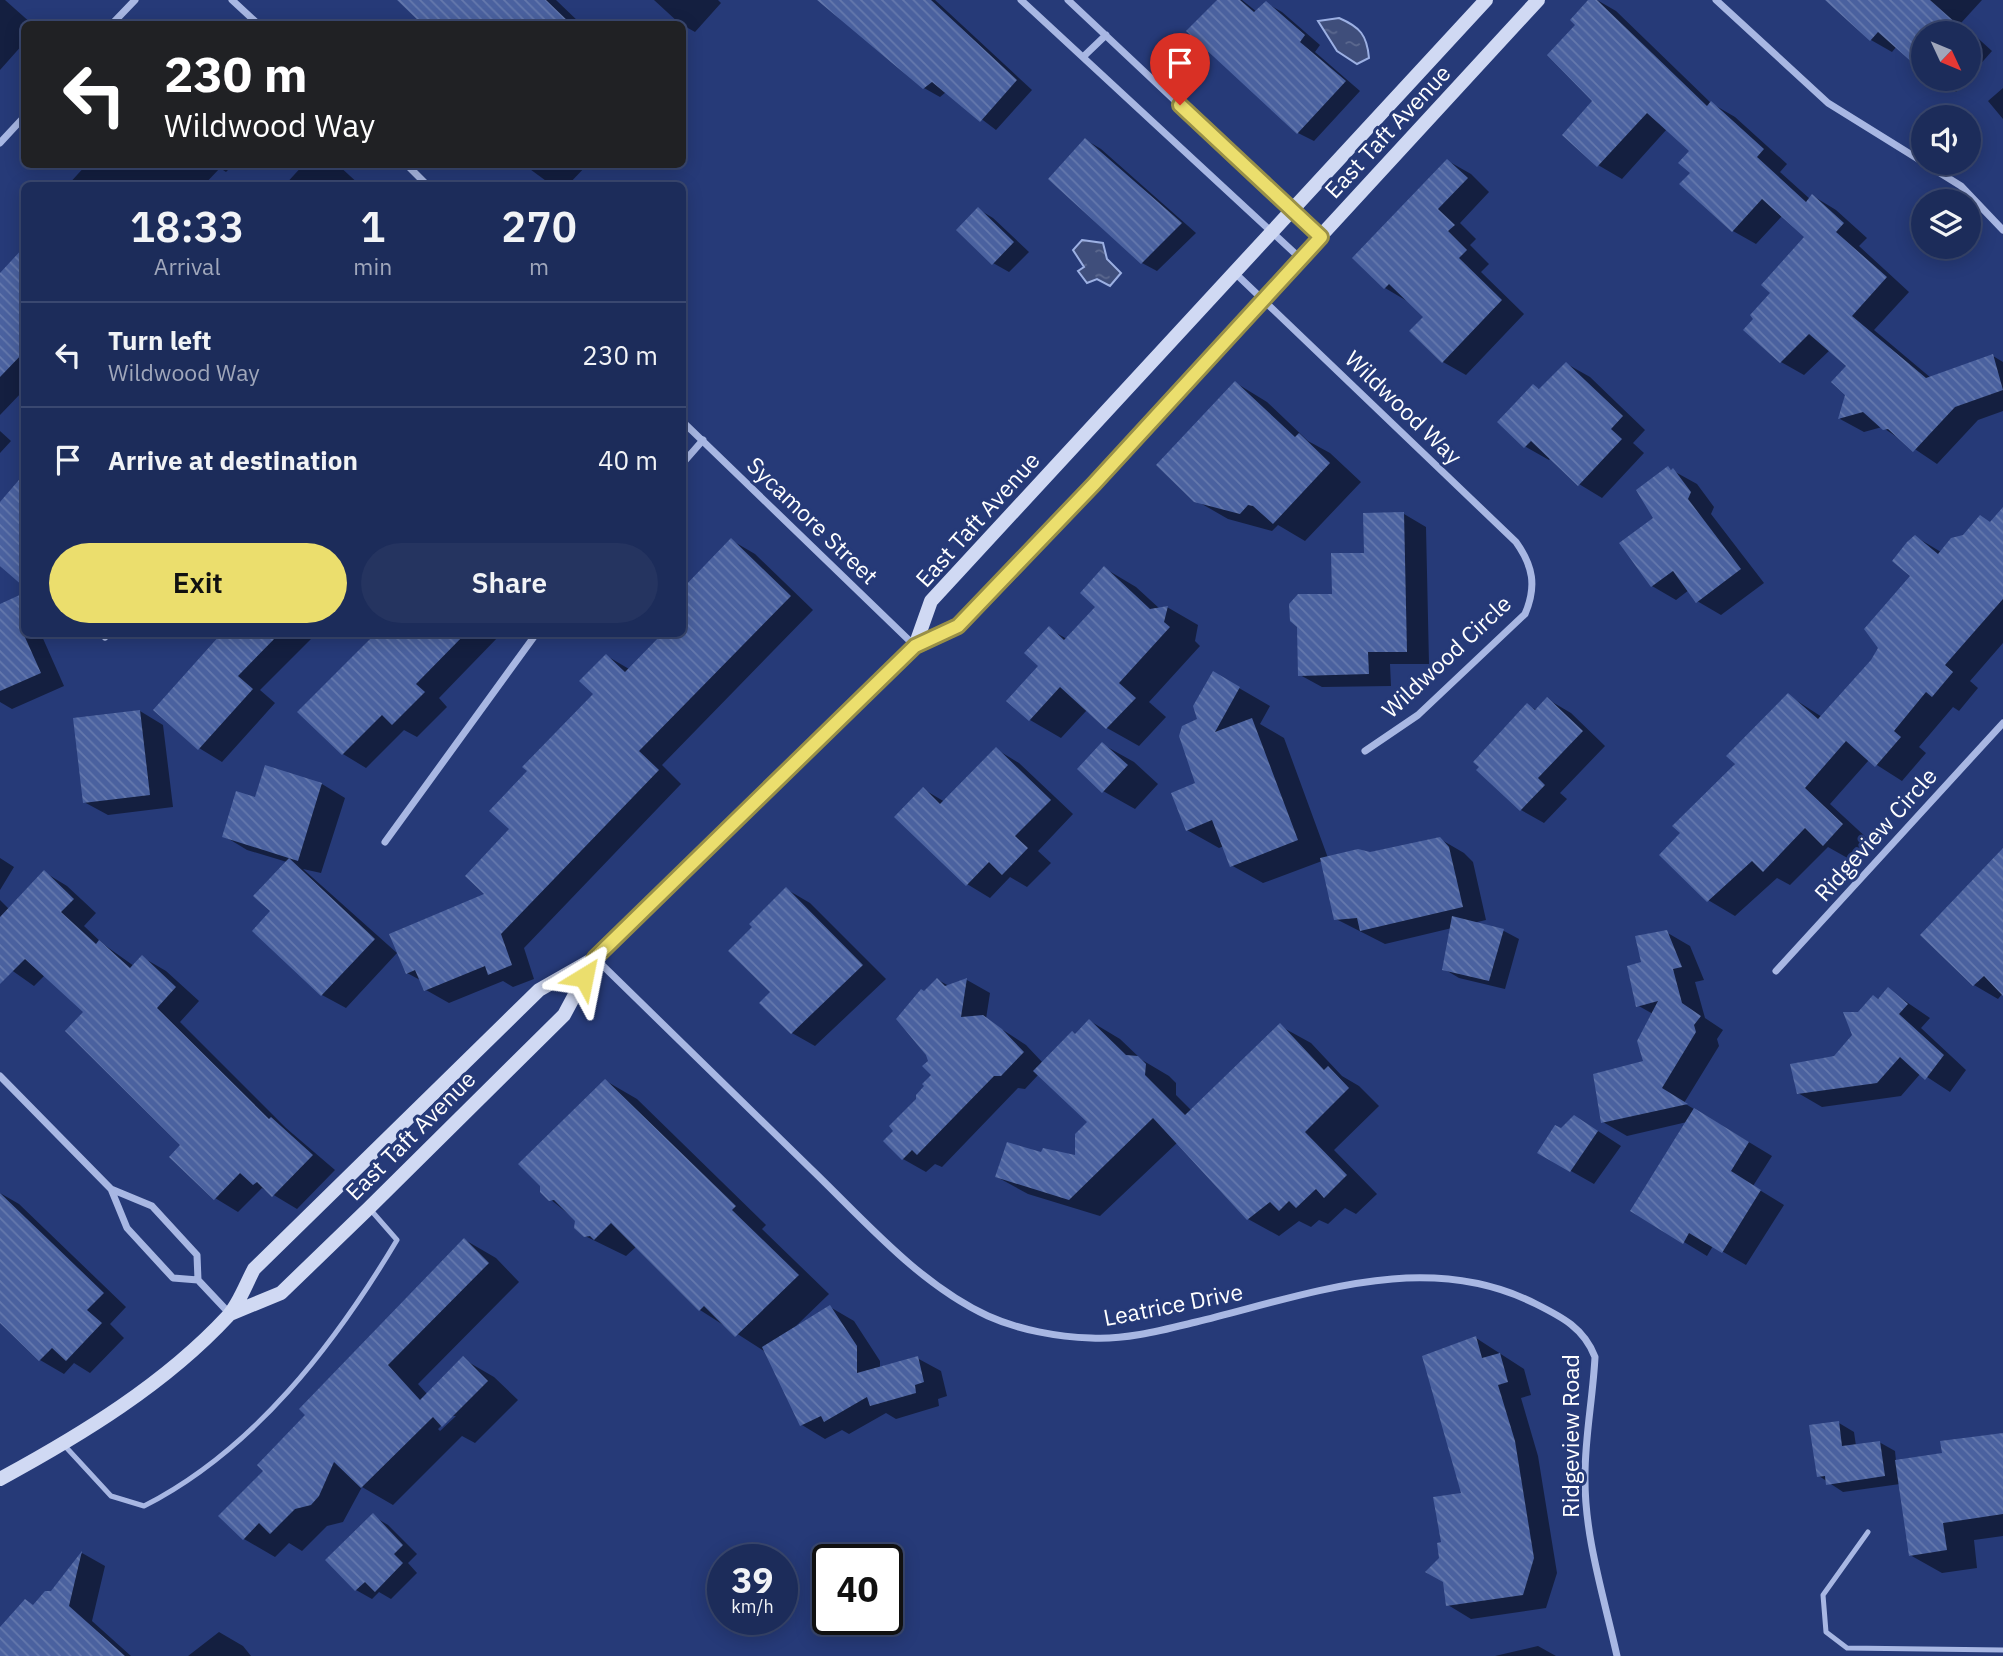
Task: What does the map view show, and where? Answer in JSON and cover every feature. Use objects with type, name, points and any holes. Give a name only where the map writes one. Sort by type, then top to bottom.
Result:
[{"type":"street","points":[[115,21],[135,0]]},
{"type":"street","points":[[232,0],[255,21]]},
{"type":"street","points":[[1021,0],[1301,258]]},
{"type":"street","points":[[1068,0],[1321,237]]},
{"type":"street","name":"East Taft Avenue","points":[[915,646],[931,601],[1486,0]]},
{"type":"street","name":"East Taft Avenue","points":[[230,1314],[254,1269],[539,990],[595,958],[915,646],[958,626],[1263,300],[1538,0]]},
{"type":"street","points":[[1716,0],[1828,103],[1911,154]]},
{"type":"street","points":[[1083,57],[1105,35]]},
{"type":"street","points":[[0,143],[21,120]]},
{"type":"street","points":[[410,168],[424,182]]},
{"type":"street","points":[[1944,175],[1961,186],[2003,230]]},
{"type":"street","name":"Wildwood Way","points":[[1235,273],[1516,542],[1528,559],[1533,578]]},
{"type":"street","name":"Sycamore Street","points":[[686,425],[915,646]]},
{"type":"street","points":[[686,459],[703,440]]},
{"type":"street","name":"Wildwood Circle","points":[[1365,751],[1418,715],[1525,614],[1532,598],[1533,578]]},
{"type":"street","points":[[385,842],[534,637]]},
{"type":"street","name":"Ridgeview Circle","points":[[1776,971],[2003,723]]},
{"type":"street","name":"East Taft Avenue","points":[[0,1479],[63,1444],[147,1387],[230,1314],[281,1293],[564,1015],[595,958]]},
{"type":"street","name":"Leatrice Drive","points":[[595,958],[880,1235],[942,1289],[989,1317],[1046,1334],[1093,1339],[1140,1334],[1371,1279],[1431,1275],[1462,1279],[1527,1299],[1577,1327],[1588,1340]]},
{"type":"street","points":[[0,1076],[111,1189],[127,1228],[173,1278],[198,1280]]},
{"type":"street","points":[[111,1189],[152,1206],[197,1255],[198,1280],[230,1314]]},
{"type":"street","name":"Ridgeview Road","points":[[1588,1340],[1595,1357],[1585,1474],[1586,1499],[1617,1656]]},
{"type":"lane","points":[[63,1444],[111,1496],[144,1506],[179,1488],[220,1456],[290,1390],[341,1329],[397,1240],[369,1208]]},
{"type":"lane","points":[[1868,1532],[1824,1595],[1826,1632],[1847,1648],[2003,1650]]},
{"type":"water","points":[[1339,18],[1361,33],[1369,58],[1357,64],[1337,51],[1318,21]]},
{"type":"water","points":[[1082,240],[1103,243],[1107,259],[1121,273],[1110,286],[1097,279],[1087,283],[1078,271],[1084,267],[1073,250]]},
{"type":"building","points":[[397,0],[546,0],[568,21],[419,21]]},
{"type":"building","points":[[817,0],[931,0],[1017,80],[980,122],[932,82],[923,89]]},
{"type":"building","points":[[1217,0],[1240,0],[1254,12],[1266,1],[1305,35],[1300,42],[1346,81],[1297,134],[1186,31]]},
{"type":"building","points":[[1588,0],[1597,0],[1707,106],[1711,101],[1764,149],[1757,157],[1806,202],[1812,194],[1844,223],[1836,232],[1887,277],[1852,316],[1926,378],[1993,354],[2003,390],[1955,407],[1913,452],[1888,429],[1883,430],[1863,412],[1838,419],[1845,395],[1831,382],[1846,366],[1809,334],[1780,363],[1743,330],[1753,319],[1750,315],[1770,293],[1761,285],[1804,237],[1762,199],[1732,232],[1679,184],[1690,173],[1678,163],[1689,151],[1647,113],[1597,167],[1562,135],[1592,101],[1547,55],[1575,25],[1570,20]]},
{"type":"building","points":[[1825,0],[1930,0],[1954,21],[1911,21],[1911,61],[1878,32],[1870,41]]},
{"type":"building","points":[[1085,138],[1182,223],[1141,264],[1048,179]]},
{"type":"building","points":[[1447,159],[1468,178],[1438,209],[1455,225],[1448,231],[1467,250],[1459,258],[1502,300],[1442,363],[1409,331],[1423,317],[1389,284],[1384,289],[1352,258]]},
{"type":"building","points":[[978,207],[1014,242],[992,265],[956,230]]},
{"type":"building","points":[[21,250],[21,355],[0,377],[0,273]]},
{"type":"building","points":[[1566,362],[1623,416],[1611,429],[1622,439],[1578,486],[1531,441],[1524,448],[1497,422],[1533,384],[1539,389]]},
{"type":"building","points":[[1235,381],[1295,437],[1299,433],[1330,463],[1273,524],[1253,506],[1248,505],[1240,514],[1194,502],[1156,465]]},
{"type":"building","points":[[1668,466],[1671,470],[1673,468],[1691,492],[1688,499],[1741,569],[1696,603],[1673,571],[1651,587],[1619,543],[1653,518],[1636,490]]},
{"type":"building","points":[[21,478],[21,584],[0,566],[0,502]]},
{"type":"building","points":[[2003,507],[2003,599],[1945,665],[1953,672],[1932,697],[1926,692],[1894,731],[1901,737],[1875,767],[1846,741],[1805,788],[1843,824],[1823,846],[1805,828],[1763,872],[1752,861],[1707,902],[1659,855],[1680,833],[1672,826],[1735,764],[1726,756],[1788,693],[1818,719],[1871,660],[1878,648],[1864,629],[1910,576],[1892,561],[1907,542],[1915,535],[1938,554],[1951,538],[1963,535],[1980,515],[1990,522]]},
{"type":"building","points":[[1404,512],[1407,652],[1368,652],[1369,674],[1298,676],[1297,627],[1290,621],[1289,604],[1298,594],[1332,594],[1331,553],[1364,553],[1363,513]]},
{"type":"building","points":[[731,538],[791,596],[639,751],[659,770],[501,934],[512,965],[488,975],[485,966],[424,991],[415,970],[406,974],[389,934],[484,894],[465,876],[509,829],[489,811],[527,771],[522,767],[593,694],[579,681],[606,654],[625,672],[659,637],[686,637],[686,585]]},
{"type":"building","points":[[1104,566],[1150,609],[1168,606],[1164,622],[1170,627],[1119,683],[1136,698],[1106,729],[1060,687],[1029,721],[1006,701],[1038,666],[1024,653],[1049,626],[1064,640],[1095,607],[1080,593]]},
{"type":"building","points":[[21,594],[21,637],[25,637],[41,673],[0,691],[0,604]]},
{"type":"building","points":[[218,637],[276,637],[238,676],[253,689],[198,750],[153,710]]},
{"type":"building","points":[[372,637],[462,637],[416,684],[425,692],[392,725],[382,715],[342,755],[297,712]]},
{"type":"building","points":[[1213,671],[1240,687],[1215,732],[1252,718],[1298,840],[1230,867],[1212,820],[1186,831],[1171,793],[1195,783],[1179,736],[1182,726],[1197,719],[1193,706]]},
{"type":"building","points":[[1547,697],[1583,731],[1538,778],[1545,785],[1520,811],[1476,770],[1479,767],[1473,762],[1527,703],[1535,710]]},
{"type":"building","points":[[140,710],[150,795],[83,803],[73,718]]},
{"type":"building","points":[[1102,742],[1128,765],[1102,793],[1077,769]]},
{"type":"building","points":[[996,747],[1051,800],[1015,836],[1028,848],[1002,875],[989,862],[966,886],[894,817],[923,787],[940,804]]},
{"type":"building","points":[[265,765],[322,783],[298,861],[222,837],[236,791],[255,797]]},
{"type":"building","points":[[1440,837],[1449,847],[1463,907],[1360,931],[1357,918],[1334,920],[1320,858],[1358,849],[1370,852]]},
{"type":"building","points":[[2003,848],[2003,996],[1984,976],[1973,986],[1920,935]]},
{"type":"building","points":[[289,858],[375,939],[321,996],[252,931],[270,911],[253,896]]},
{"type":"building","points":[[44,870],[74,899],[61,912],[96,944],[99,940],[130,968],[142,955],[176,987],[157,1008],[269,1119],[271,1117],[313,1155],[272,1197],[257,1182],[253,1185],[240,1173],[214,1200],[169,1157],[180,1145],[65,1031],[83,1012],[25,959],[0,984],[0,917]]},
{"type":"building","points":[[786,887],[863,965],[791,1034],[759,1003],[770,992],[728,951],[752,927],[749,924]]},
{"type":"building","points":[[1452,916],[1504,929],[1489,981],[1442,970]]},
{"type":"building","points":[[1667,930],[1682,967],[1673,969],[1682,1003],[1701,1016],[1694,1025],[1696,1032],[1662,1088],[1688,1104],[1601,1123],[1593,1074],[1643,1061],[1637,1041],[1658,1001],[1636,1007],[1627,966],[1641,962],[1635,936]]},
{"type":"building","points":[[937,978],[945,986],[967,978],[961,1017],[983,1015],[1002,1029],[1024,1052],[1001,1076],[994,1076],[917,1155],[912,1150],[902,1160],[883,1141],[893,1131],[889,1126],[916,1099],[924,1086],[922,1084],[931,1075],[922,1066],[928,1061],[926,1055],[896,1019],[921,989],[924,991]]},
{"type":"building","points":[[1888,987],[1908,1004],[1899,1014],[1944,1055],[1925,1080],[1900,1057],[1877,1083],[1797,1094],[1790,1064],[1834,1056],[1852,1035],[1843,1012],[1858,1012],[1873,995],[1878,999]]},
{"type":"building","points":[[1089,1019],[1126,1055],[1138,1056],[1146,1064],[1145,1075],[1185,1115],[1280,1023],[1324,1070],[1328,1066],[1349,1088],[1305,1132],[1347,1175],[1324,1198],[1316,1189],[1296,1208],[1289,1201],[1279,1211],[1270,1202],[1247,1220],[1153,1118],[1069,1200],[995,1177],[1007,1142],[1041,1152],[1043,1148],[1075,1155],[1075,1134],[1087,1122],[1033,1071],[1072,1031],[1075,1034]]},
{"type":"building","points":[[605,1079],[736,1206],[732,1210],[799,1275],[735,1337],[704,1306],[699,1311],[611,1223],[594,1240],[590,1236],[584,1237],[574,1228],[575,1221],[554,1200],[549,1201],[540,1192],[540,1186],[518,1164]]},
{"type":"building","points":[[1694,1108],[1749,1142],[1731,1171],[1761,1190],[1722,1253],[1689,1233],[1683,1244],[1630,1211]]},
{"type":"building","points":[[1574,1115],[1598,1131],[1570,1172],[1537,1153],[1555,1125],[1561,1128]]},
{"type":"building","points":[[0,1193],[104,1293],[87,1310],[102,1323],[66,1361],[52,1348],[39,1361],[0,1323]]},
{"type":"building","points":[[464,1238],[489,1263],[388,1365],[420,1400],[463,1356],[488,1381],[442,1427],[433,1417],[361,1488],[334,1462],[319,1496],[311,1505],[295,1509],[270,1534],[259,1523],[243,1540],[218,1516],[263,1471],[257,1465],[305,1415],[299,1409]]},
{"type":"building","points":[[830,1305],[857,1346],[857,1373],[918,1356],[924,1382],[915,1385],[916,1393],[870,1406],[867,1397],[824,1422],[821,1416],[800,1426],[762,1347]]},
{"type":"building","points":[[1476,1336],[1482,1358],[1500,1353],[1508,1382],[1498,1385],[1515,1441],[1534,1558],[1523,1595],[1446,1606],[1443,1582],[1425,1572],[1439,1558],[1437,1543],[1441,1542],[1433,1497],[1461,1493],[1422,1356]]},
{"type":"building","points":[[1839,1421],[1842,1446],[1880,1441],[1885,1476],[1826,1485],[1825,1476],[1817,1477],[1809,1425]]},
{"type":"building","points":[[2003,1433],[2003,1514],[1943,1523],[1947,1550],[1909,1556],[1895,1460],[1942,1453],[1940,1441]]},
{"type":"building","points":[[373,1513],[403,1545],[394,1554],[403,1563],[375,1592],[365,1582],[355,1591],[325,1560]]},
{"type":"building","points":[[82,1551],[69,1606],[125,1656],[0,1656],[0,1627],[25,1599],[33,1605],[45,1591],[51,1591]]},
{"type":"route","points":[[584,977],[595,958],[915,646],[958,626],[1004,580],[1321,237],[1180,105]]}]
